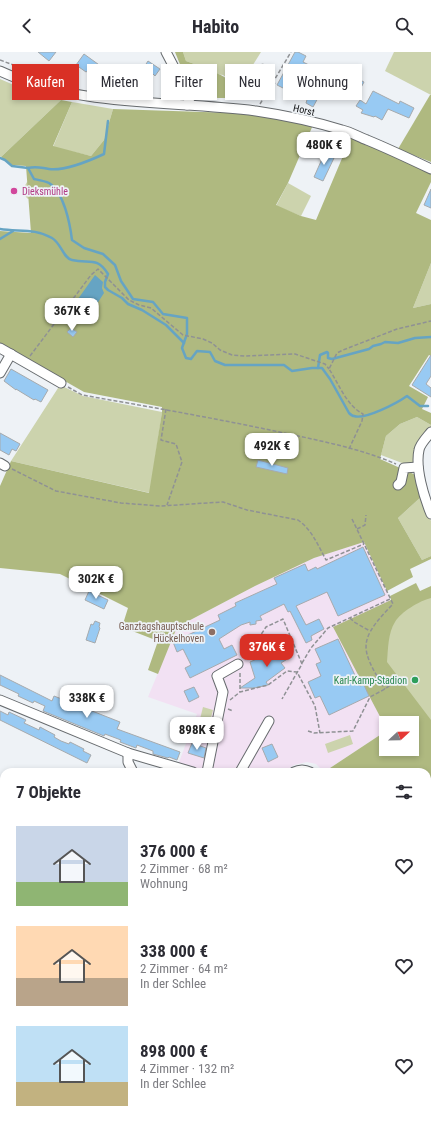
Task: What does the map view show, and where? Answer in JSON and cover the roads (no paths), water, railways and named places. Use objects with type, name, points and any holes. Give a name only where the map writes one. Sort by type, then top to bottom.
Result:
[{"type":"street","points":[[166,52],[190,98],[187,105]]},
{"type":"street","name":"Horst","points":[[0,71],[42,86],[80,95],[111,100],[257,111],[343,130],[396,152],[431,169]]},
{"type":"street","points":[[0,348],[61,383]]},
{"type":"street","points":[[0,373],[11,354]]},
{"type":"street","points":[[431,432],[419,449],[418,467],[431,514]]},
{"type":"street","points":[[398,485],[401,482],[404,468],[418,467]]},
{"type":"street","points":[[208,768],[223,692],[217,676],[239,668]]},
{"type":"street","points":[[0,700],[128,753],[179,768]]},
{"type":"street","points":[[242,768],[269,721]]},
{"type":"street","points":[[128,753],[128,762],[131,768]]},
{"type":"water","points":[[95,275],[103,282],[102,288],[104,293],[93,310],[78,299]]},
{"type":"waterway","points":[[28,168],[36,167],[55,169],[69,167],[104,154],[108,121]]},
{"type":"waterway","points":[[0,158],[12,166],[28,168],[34,179],[47,182],[54,187],[59,193],[65,209],[72,240],[84,248],[103,254],[115,265],[121,281],[133,299],[153,302],[163,314],[187,318],[187,334],[182,348],[186,358],[191,359],[197,351],[210,352],[215,361],[225,365],[284,365],[292,371],[322,368],[330,379],[349,413],[353,416],[366,416],[396,403],[407,396],[420,406],[428,406]]},
{"type":"waterway","points":[[0,229],[33,232],[46,235],[58,243],[69,259],[92,262],[100,265],[108,274],[105,282],[105,287],[108,290],[122,298],[128,304],[142,310],[166,325],[184,343]]},
{"type":"waterway","points":[[0,239],[13,231]]},
{"type":"waterway","points":[[318,368],[320,355],[327,352],[328,358],[332,359],[369,349],[385,342],[398,343],[415,338],[431,337]]},
{"type":"place","name":"Dieksmühle","points":[[14,191]]},
{"type":"place","name":"Ganztagshauptschule Hückelhoven","points":[[212,632]]},
{"type":"place","name":"Karl-Kamp-Stadion","points":[[415,680]]}]
